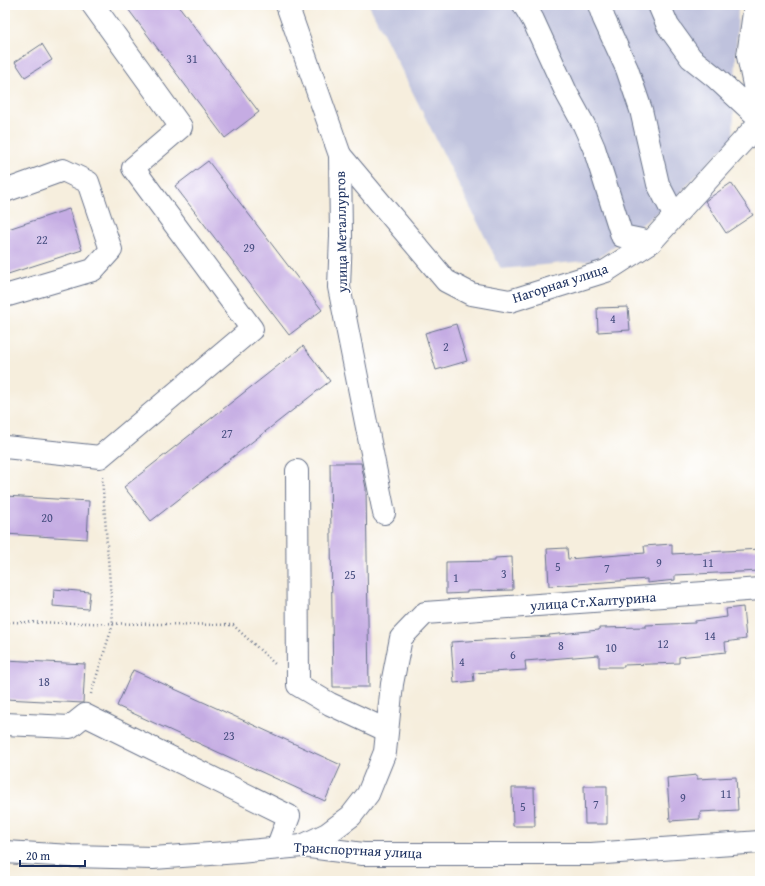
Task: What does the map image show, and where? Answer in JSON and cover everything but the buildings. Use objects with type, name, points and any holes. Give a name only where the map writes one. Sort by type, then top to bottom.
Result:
[{"type":"street","points":[[5,447],[100,457],[252,329],[133,168],[182,127],[93,5]]},
{"type":"street","name":"улица Металлургов","points":[[286,5],[340,155],[341,236],[339,288],[384,513]]},
{"type":"street","points":[[524,5],[533,20],[594,148],[622,236],[651,242]]},
{"type":"street","points":[[599,5],[627,69],[640,110],[658,184],[674,215]]},
{"type":"street","points":[[659,5],[668,26],[691,58],[716,78],[760,121]]},
{"type":"street","points":[[756,5],[748,56],[760,114]]},
{"type":"street","name":"Нагорная улица","points":[[340,155],[446,281],[471,294],[510,301],[606,270],[651,242],[760,121]]},
{"type":"street","points":[[5,191],[63,170],[88,182],[111,250],[93,270],[5,296]]},
{"type":"street","points":[[297,471],[298,685],[330,704],[386,730],[385,752],[368,794],[351,816],[327,834],[302,846]]},
{"type":"street","name":"улица Ст.Халтурина","points":[[386,730],[392,684],[401,638],[425,614],[760,589]]},
{"type":"street","points":[[5,724],[70,727],[84,715],[289,816],[277,848]]},
{"type":"street","name":"Транспортная улица","points":[[5,852],[71,856],[153,858],[302,846],[363,854],[591,854],[760,842]]},
{"type":"path","points":[[84,715],[113,624],[100,457]]},
{"type":"path","points":[[5,622],[234,625],[298,685]]},
{"type":"shaded area","points":[[369,5],[738,5],[733,137],[671,202],[596,260],[501,269]]}]
